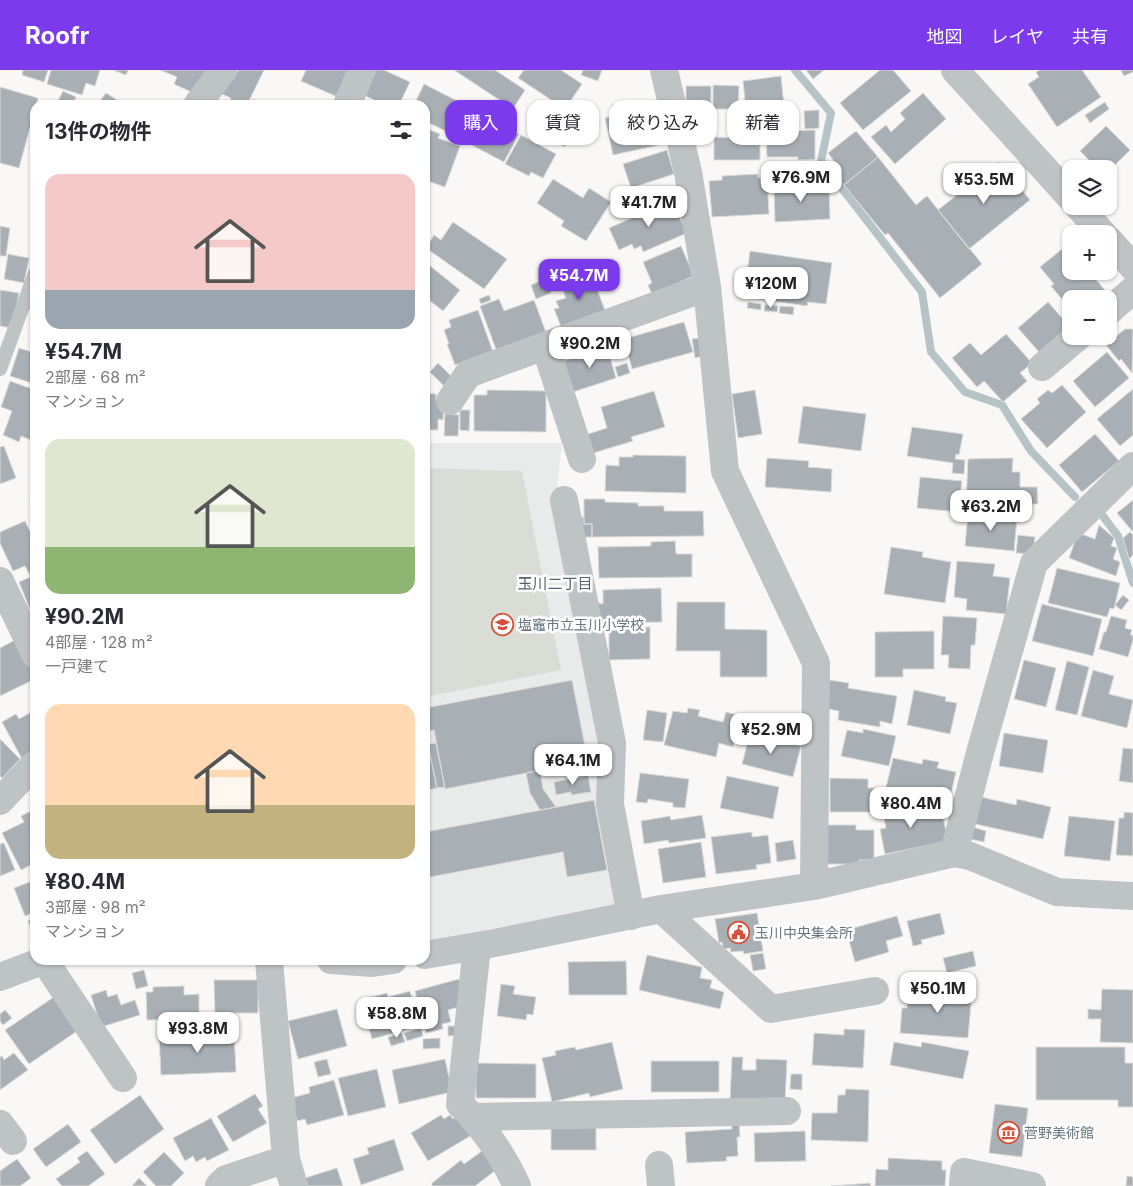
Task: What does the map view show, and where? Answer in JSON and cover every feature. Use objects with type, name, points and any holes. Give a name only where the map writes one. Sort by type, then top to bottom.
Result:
[{"type":"street","points":[[201,100],[222,70]]},
{"type":"street","points":[[349,100],[362,70]]},
{"type":"street","points":[[664,70],[688,172],[707,287],[726,471],[816,663],[814,886]]},
{"type":"street","points":[[955,70],[1062,188]]},
{"type":"street","points":[[1086,215],[1095,225]]},
{"type":"street","points":[[1117,249],[1133,267]]},
{"type":"street","points":[[450,401],[468,374],[707,287]]},
{"type":"street","points":[[1117,304],[1133,290]]},
{"type":"street","points":[[1042,367],[1068,345]]},
{"type":"street","points":[[546,346],[582,459]]},
{"type":"street","points":[[954,854],[981,749],[1034,563],[1133,466]]},
{"type":"street","points":[[564,500],[612,743],[610,804],[631,916]]},
{"type":"street","points":[[0,580],[30,643]]},
{"type":"street","points":[[1,798],[30,769]]},
{"type":"street","points":[[430,954],[477,947],[661,910],[814,886],[954,854],[970,856],[1057,892],[1133,896]]},
{"type":"street","points":[[661,910],[771,1009],[875,991]]},
{"type":"street","points":[[477,947],[460,1104],[474,1118],[506,1161],[517,1186]]},
{"type":"street","points":[[0,977],[31,965]]},
{"type":"street","points":[[47,965],[123,1078]]},
{"type":"street","points":[[269,965],[286,1159],[294,1186]]},
{"type":"street","points":[[474,1118],[787,1111]]},
{"type":"street","points":[[219,1186],[226,1179],[286,1159]]},
{"type":"street","points":[[963,1186],[964,1172],[1032,1186]]},
{"type":"lane","points":[[0,369],[30,287]]},
{"type":"shaded area","name":"塩竈市立玉川小学校","points":[[430,443],[562,443],[555,506],[601,743],[617,905],[430,943]]},
{"type":"shaded area","points":[[430,468],[522,471],[561,670],[430,696]]},
{"type":"building","points":[[23,70],[48,70],[44,82],[22,75]]},
{"type":"building","points":[[51,70],[100,70],[95,86],[86,83],[82,95],[47,84]]},
{"type":"building","points":[[113,70],[128,70],[126,75]]},
{"type":"building","points":[[160,70],[209,70],[198,95],[174,84],[177,77]]},
{"type":"building","points":[[238,70],[264,70],[249,100],[230,100],[231,98],[222,94],[230,78],[233,80]]},
{"type":"building","points":[[306,70],[351,70],[340,98],[301,81]]},
{"type":"building","points":[[372,70],[384,70],[410,82],[401,100],[375,100],[361,94]]},
{"type":"building","points":[[454,70],[495,70],[525,90],[517,103],[517,100],[499,100]]},
{"type":"building","points":[[524,70],[561,70],[582,84],[571,100],[551,100],[518,78]]},
{"type":"building","points":[[583,70],[602,70],[598,81],[581,75]]},
{"type":"building","points":[[806,70],[824,70],[813,79]]},
{"type":"building","points":[[880,70],[893,70],[911,91],[863,130],[840,103]]},
{"type":"building","points":[[1040,70],[1082,70],[1101,97],[1057,127],[1028,84],[1039,77],[1036,72]]},
{"type":"building","points":[[1121,70],[1133,70],[1133,72],[1124,76]]},
{"type":"building","points":[[781,76],[783,100],[745,100],[743,81]]},
{"type":"building","points":[[424,84],[455,100],[445,100],[445,131],[430,123],[430,100],[416,100]]},
{"type":"building","points":[[713,85],[739,86],[738,100],[727,100],[727,109],[717,109],[717,100],[713,100]]},
{"type":"building","points":[[686,86],[711,86],[711,100],[686,100]]},
{"type":"building","points":[[0,87],[38,98],[37,100],[30,100],[30,127],[19,168],[0,163]]},
{"type":"building","points":[[63,91],[76,97],[75,100],[58,100]]},
{"type":"building","points":[[106,93],[117,100],[101,100]]},
{"type":"building","points":[[923,93],[946,119],[895,164],[871,137],[886,125],[891,132],[905,119],[900,113]]},
{"type":"building","points":[[1105,102],[1109,109],[1090,123],[1085,115]]},
{"type":"building","points":[[819,110],[819,128],[805,129],[804,111]]},
{"type":"building","points":[[609,117],[609,136],[605,118]]},
{"type":"building","points":[[1106,126],[1130,150],[1117,163],[1117,160],[1089,160],[1080,151]]},
{"type":"building","points":[[430,130],[440,134],[438,138],[445,141],[445,145],[460,146],[445,187],[430,182]]},
{"type":"building","points":[[815,130],[815,159],[798,160],[798,157],[767,157],[767,145],[799,145],[799,131]]},
{"type":"building","points":[[856,131],[878,157],[844,185],[836,174],[841,170],[828,153]]},
{"type":"building","points":[[521,135],[527,138],[527,145],[539,145],[556,154],[543,178],[531,172],[529,176],[505,164]]},
{"type":"building","points":[[717,137],[727,138],[727,145],[760,145],[760,160],[714,160],[714,145],[717,145]]},
{"type":"building","points":[[472,145],[513,145],[504,162]]},
{"type":"building","points":[[611,145],[660,145],[613,155]]},
{"type":"building","points":[[667,150],[674,174],[631,188],[623,164]]},
{"type":"building","points":[[878,157],[916,205],[927,196],[982,264],[940,298],[888,233],[885,235],[844,185]]},
{"type":"building","points":[[999,162],[1030,200],[969,249],[938,210]]},
{"type":"building","points":[[758,174],[758,178],[767,177],[769,214],[712,217],[709,181],[722,180],[722,176]]},
{"type":"building","points":[[553,179],[583,198],[589,188],[611,202],[586,241],[561,226],[564,221],[537,203]]},
{"type":"building","points":[[817,184],[817,190],[829,189],[830,219],[775,222],[774,186]]},
{"type":"building","points":[[658,201],[662,210],[674,205],[687,233],[643,252],[641,246],[634,249],[632,244],[619,250],[609,228],[646,212],[644,207]]},
{"type":"building","points":[[453,222],[507,259],[484,289],[430,251],[430,242],[434,235],[441,240]]},
{"type":"building","points":[[0,226],[10,228],[6,256],[0,256]]},
{"type":"building","points":[[681,246],[694,276],[652,294],[648,285],[652,283],[643,262]]},
{"type":"building","points":[[1062,249],[1062,280],[1096,280],[1105,290],[1062,290],[1062,299],[1051,286],[1054,284],[1040,267]]},
{"type":"building","points":[[750,251],[832,263],[826,304],[808,302],[807,306],[744,297]]},
{"type":"building","points":[[8,254],[29,258],[24,283],[4,279]]},
{"type":"building","points":[[430,266],[460,290],[443,311],[430,301]]},
{"type":"building","points":[[590,271],[606,313],[562,329],[554,309],[559,308],[556,301],[566,298],[560,283]]},
{"type":"building","points":[[546,279],[551,293],[536,299],[531,285]]},
{"type":"building","points":[[0,290],[19,293],[12,328],[0,326]]},
{"type":"building","points":[[489,295],[491,300],[481,304],[479,299]]},
{"type":"building","points":[[499,299],[504,311],[534,300],[547,335],[497,352],[480,306]]},
{"type":"building","points":[[748,302],[761,304],[761,310],[747,308]]},
{"type":"building","points":[[1048,302],[1062,318],[1062,332],[1039,352],[1018,328]]},
{"type":"building","points":[[765,305],[778,306],[777,312],[764,311]]},
{"type":"building","points":[[780,306],[794,307],[793,315],[779,313]]},
{"type":"building","points":[[478,310],[493,352],[455,365],[444,330],[451,327],[449,320]]},
{"type":"building","points":[[684,322],[693,352],[632,369],[624,339]]},
{"type":"building","points":[[1125,329],[1133,329],[1132,373],[1106,345],[1117,345],[1117,336]]},
{"type":"building","points":[[1006,334],[1032,363],[1020,373],[1027,381],[1003,402],[984,381],[977,387],[952,358],[970,343],[981,355]]},
{"type":"building","points":[[700,338],[703,356],[695,358],[692,339]]},
{"type":"building","points":[[607,347],[616,378],[573,392],[563,361]]},
{"type":"building","points":[[19,348],[30,351],[30,382],[10,376]]},
{"type":"building","points":[[1107,352],[1129,378],[1095,407],[1073,381]]},
{"type":"building","points":[[438,363],[453,378],[444,386],[430,372]]},
{"type":"building","points":[[627,363],[630,373],[618,377],[615,367]]},
{"type":"building","points":[[10,381],[30,388],[30,440],[21,436],[19,442],[3,435],[12,411],[1,407]]},
{"type":"building","points":[[1062,385],[1086,412],[1047,448],[1021,419],[1040,403],[1037,399],[1048,390],[1052,393]]},
{"type":"building","points":[[1133,389],[1133,435],[1120,446],[1097,419]]},
{"type":"building","points":[[487,390],[546,391],[546,432],[474,431],[474,395],[487,395]]},
{"type":"building","points":[[755,390],[762,434],[738,438],[732,394]]},
{"type":"building","points":[[654,391],[665,427],[631,437],[633,441],[590,454],[585,435],[607,428],[601,407]]},
{"type":"building","points":[[430,393],[436,394],[436,400],[444,400],[443,420],[438,419],[438,430],[430,430]]},
{"type":"building","points":[[803,406],[866,414],[861,451],[798,443]]},
{"type":"building","points":[[460,410],[470,410],[469,431],[460,430]]},
{"type":"building","points":[[445,414],[459,415],[458,436],[444,436]]},
{"type":"building","points":[[912,427],[963,434],[959,455],[956,454],[955,459],[965,460],[964,474],[952,473],[953,463],[907,456]]},
{"type":"building","points":[[1095,434],[1119,461],[1082,492],[1059,465]]},
{"type":"building","points":[[4,446],[16,478],[0,484],[0,447]]},
{"type":"building","points":[[633,455],[686,456],[686,493],[605,491],[606,465],[619,466],[619,457],[633,457]]},
{"type":"building","points":[[767,458],[809,461],[808,467],[832,469],[831,492],[765,487]]},
{"type":"building","points":[[1013,458],[1012,472],[1020,472],[1020,487],[1037,487],[1038,504],[966,505],[968,459]]},
{"type":"building","points":[[920,477],[962,481],[958,512],[917,508]]},
{"type":"building","points":[[584,499],[605,499],[605,502],[638,503],[638,506],[664,506],[664,511],[703,511],[704,536],[592,537],[592,524],[584,524]]},
{"type":"building","points":[[1133,500],[1133,532],[1117,513]]},
{"type":"building","points":[[968,514],[1017,518],[1014,551],[965,546]]},
{"type":"building","points":[[574,517],[584,517],[584,524],[592,524],[592,537],[581,537]]},
{"type":"building","points":[[25,521],[30,532],[30,575],[25,566],[13,571],[0,543],[0,532]]},
{"type":"building","points":[[1099,525],[1114,538],[1111,546],[1117,548],[1113,559],[1120,562],[1116,576],[1069,558],[1078,533],[1095,539]]},
{"type":"building","points":[[1130,532],[1133,535],[1133,555],[1129,559],[1123,538]]},
{"type":"building","points":[[1018,535],[1035,537],[1033,554],[1016,553]]},
{"type":"building","points":[[675,541],[676,554],[692,554],[692,577],[599,578],[598,547],[651,546],[651,542]]},
{"type":"building","points":[[891,547],[923,552],[922,557],[951,562],[945,603],[884,594]]},
{"type":"building","points":[[957,561],[995,564],[993,576],[1010,578],[1006,614],[966,610],[967,599],[954,597]]},
{"type":"building","points":[[1057,568],[1120,583],[1114,609],[1110,608],[1107,617],[1048,603]]},
{"type":"building","points":[[30,577],[30,610],[19,582]]},
{"type":"building","points":[[661,588],[662,622],[599,623],[598,603],[603,604],[603,590]]},
{"type":"building","points":[[1123,595],[1129,600],[1121,610],[1115,605]]},
{"type":"building","points":[[677,602],[725,602],[725,629],[767,630],[767,677],[720,677],[720,651],[676,651]]},
{"type":"building","points":[[1042,604],[1102,619],[1093,656],[1032,641]]},
{"type":"building","points":[[943,616],[977,618],[975,645],[971,645],[970,669],[948,668],[949,655],[941,655]]},
{"type":"building","points":[[1111,616],[1127,620],[1125,628],[1132,630],[1130,635],[1133,635],[1133,640],[1128,657],[1099,649]]},
{"type":"building","points":[[650,627],[650,659],[609,660],[609,629]]},
{"type":"building","points":[[934,631],[934,669],[903,669],[903,677],[875,677],[875,632]]},
{"type":"building","points":[[17,639],[30,665],[30,681],[0,696],[0,648]]},
{"type":"building","points":[[1024,660],[1056,668],[1046,707],[1014,699]]},
{"type":"building","points":[[1067,661],[1089,667],[1077,715],[1055,710]]},
{"type":"building","points":[[1093,670],[1114,676],[1109,694],[1133,700],[1127,728],[1081,716]]},
{"type":"building","points":[[572,680],[588,761],[445,789],[434,730],[430,731],[430,707]]},
{"type":"building","points":[[829,680],[849,683],[848,688],[897,696],[892,724],[880,721],[880,727],[838,720],[839,711],[824,708]]},
{"type":"building","points":[[914,690],[946,697],[945,701],[957,703],[950,734],[907,725]]},
{"type":"building","points":[[688,708],[700,710],[698,716],[723,722],[726,712],[740,716],[733,747],[719,743],[716,757],[664,745],[673,711],[687,713]]},
{"type":"building","points":[[647,710],[667,713],[663,742],[643,740]]},
{"type":"building","points":[[30,713],[30,755],[22,759],[2,722],[16,714],[19,719]]},
{"type":"building","points":[[863,729],[896,736],[889,766],[841,756],[847,730],[863,733]]},
{"type":"building","points":[[750,733],[801,746],[793,777],[742,764]]},
{"type":"building","points":[[1004,733],[1048,740],[1043,773],[999,766]]},
{"type":"building","points":[[0,739],[20,759],[2,778],[0,776]]},
{"type":"building","points":[[436,743],[445,787],[437,788],[430,754],[430,744]]},
{"type":"building","points":[[1123,748],[1133,749],[1133,783],[1119,781]]},
{"type":"building","points":[[430,754],[437,788],[430,790]]},
{"type":"building","points":[[893,758],[922,764],[923,759],[939,762],[937,768],[956,772],[948,807],[885,792]]},
{"type":"building","points":[[540,770],[543,789],[556,807],[540,810],[530,793],[526,773]]},
{"type":"building","points":[[640,773],[689,779],[685,808],[673,807],[673,803],[648,799],[647,803],[636,802]]},
{"type":"building","points":[[588,775],[591,792],[571,795],[571,792],[556,795],[554,782]]},
{"type":"building","points":[[727,776],[779,787],[773,819],[720,808]]},
{"type":"building","points":[[830,778],[868,779],[868,788],[877,788],[877,812],[830,812]]},
{"type":"building","points":[[981,797],[1016,805],[1017,799],[1051,807],[1043,839],[975,824]]},
{"type":"building","points":[[594,800],[607,870],[567,877],[563,852],[430,877],[430,831]]},
{"type":"building","points":[[908,804],[910,810],[921,808],[923,816],[942,812],[948,841],[885,854],[880,829],[886,828],[882,809]]},
{"type":"building","points":[[30,812],[30,866],[21,870],[2,833],[24,822],[21,816]]},
{"type":"building","points":[[1124,812],[1133,813],[1133,856],[1116,855],[1119,818],[1124,818]]},
{"type":"building","points":[[702,815],[706,838],[669,843],[668,840],[644,844],[641,821],[670,816],[671,820]]},
{"type":"building","points":[[1069,816],[1115,821],[1110,861],[1064,856]]},
{"type":"building","points":[[824,825],[856,825],[856,830],[874,830],[874,859],[859,860],[859,864],[824,864]]},
{"type":"building","points":[[972,827],[986,831],[984,842],[970,839]]},
{"type":"building","points":[[752,832],[752,837],[768,835],[771,863],[756,865],[757,869],[716,874],[711,837]]},
{"type":"building","points":[[793,840],[796,859],[777,862],[775,843]]},
{"type":"building","points":[[701,842],[706,877],[663,883],[658,849]]},
{"type":"building","points":[[4,843],[15,870],[0,876],[0,844]]},
{"type":"building","points":[[30,882],[30,914],[25,916],[14,888]]},
{"type":"building","points":[[757,913],[763,951],[744,954],[743,951],[731,952],[730,948],[723,949],[722,942],[719,943],[715,919]]},
{"type":"building","points":[[940,913],[945,934],[921,940],[922,944],[913,946],[907,921]]},
{"type":"building","points":[[897,916],[903,936],[886,941],[889,952],[855,962],[846,930]]},
{"type":"building","points":[[973,951],[976,966],[947,973],[943,958]]},
{"type":"building","points":[[763,953],[766,969],[753,971],[750,955]]},
{"type":"building","points":[[647,955],[702,967],[700,978],[712,980],[710,988],[724,992],[720,1009],[639,990]]},
{"type":"building","points":[[626,961],[627,995],[569,995],[568,962]]},
{"type":"building","points":[[144,970],[148,986],[136,989],[132,973]]},
{"type":"building","points":[[459,979],[466,1005],[448,1010],[451,1022],[442,1024],[443,1029],[426,1033],[415,991]]},
{"type":"building","points":[[214,980],[258,980],[258,1013],[215,1013]]},
{"type":"building","points":[[501,984],[515,986],[513,994],[536,997],[533,1015],[527,1014],[526,1020],[497,1016]]},
{"type":"building","points":[[184,986],[184,995],[199,994],[199,1019],[147,1020],[146,992],[153,992],[153,987]]},
{"type":"building","points":[[934,988],[972,992],[968,1038],[900,1033],[902,1008],[907,1008],[909,991],[933,993]]},
{"type":"building","points":[[1102,989],[1133,990],[1133,1043],[1100,1042],[1101,1019],[1088,1019],[1088,1009],[1101,1010]]},
{"type":"building","points":[[106,990],[108,997],[117,994],[121,1005],[135,1000],[140,1015],[101,1027],[91,995]]},
{"type":"building","points":[[410,991],[420,1026],[372,1039],[361,1000],[387,993],[388,997]]},
{"type":"building","points":[[54,997],[77,1031],[29,1064],[5,1030]]},
{"type":"building","points":[[337,1009],[347,1046],[298,1059],[288,1021]]},
{"type":"building","points":[[5,1010],[12,1018],[3,1025],[0,1021],[0,1014]]},
{"type":"building","points":[[448,1026],[457,1026],[458,1035],[448,1036]]},
{"type":"building","points":[[421,1028],[423,1036],[407,1041],[404,1033]]},
{"type":"building","points":[[844,1029],[865,1030],[863,1068],[812,1065],[814,1033],[844,1035]]},
{"type":"building","points":[[234,1032],[236,1072],[161,1075],[159,1036]]},
{"type":"building","points":[[402,1033],[405,1042],[391,1046],[388,1037]]},
{"type":"building","points":[[440,1038],[440,1048],[423,1049],[423,1039]]},
{"type":"building","points":[[612,1042],[623,1089],[590,1097],[589,1093],[552,1102],[542,1058],[556,1055],[555,1051],[575,1047],[576,1050]]},
{"type":"building","points":[[894,1042],[921,1047],[922,1042],[969,1051],[963,1079],[890,1065]]},
{"type":"building","points":[[1036,1047],[1125,1047],[1125,1063],[1133,1063],[1133,1107],[1118,1107],[1118,1100],[1036,1100]]},
{"type":"building","points":[[14,1053],[28,1070],[0,1090],[0,1057],[2,1056],[4,1060]]},
{"type":"building","points":[[732,1057],[743,1057],[742,1070],[756,1070],[756,1059],[787,1060],[785,1102],[730,1100]]},
{"type":"building","points":[[327,1059],[331,1074],[318,1077],[314,1062]]},
{"type":"building","points":[[445,1059],[452,1092],[399,1104],[392,1070]]},
{"type":"building","points":[[651,1061],[719,1061],[719,1092],[651,1092]]},
{"type":"building","points":[[476,1063],[536,1064],[536,1098],[476,1098]]},
{"type":"building","points":[[377,1069],[386,1107],[348,1116],[338,1078]]},
{"type":"building","points":[[791,1074],[802,1074],[802,1090],[790,1089]]},
{"type":"building","points":[[334,1080],[344,1115],[307,1125],[305,1119],[297,1121],[291,1098],[310,1093],[309,1087]]},
{"type":"building","points":[[846,1089],[869,1090],[868,1142],[811,1140],[812,1113],[837,1113],[838,1095],[845,1095]]},
{"type":"building","points":[[255,1094],[263,1106],[258,1109],[267,1123],[233,1142],[217,1116]]},
{"type":"building","points":[[140,1095],[164,1129],[115,1164],[90,1130]]},
{"type":"building","points":[[995,1104],[1028,1108],[1022,1157],[989,1153]]},
{"type":"building","points":[[441,1115],[444,1119],[450,1115],[453,1119],[460,1116],[472,1135],[428,1161],[411,1133]]},
{"type":"building","points":[[211,1118],[229,1150],[207,1161],[205,1157],[196,1162],[193,1156],[185,1161],[173,1138]]},
{"type":"building","points":[[732,1122],[739,1122],[740,1137],[737,1137],[738,1156],[726,1157],[727,1161],[687,1163],[685,1132],[732,1129]]},
{"type":"building","points":[[551,1123],[596,1123],[596,1150],[551,1150]]},
{"type":"building","points":[[68,1124],[81,1142],[46,1167],[33,1149]]},
{"type":"building","points":[[805,1131],[806,1161],[755,1162],[754,1133]]},
{"type":"building","points":[[394,1139],[404,1170],[361,1185],[353,1159],[369,1154],[367,1148]]},
{"type":"building","points":[[87,1151],[105,1174],[88,1186],[62,1186],[56,1179],[80,1162],[77,1158]]},
{"type":"building","points":[[482,1151],[496,1170],[475,1186],[433,1186],[431,1184],[461,1160],[464,1164]]},
{"type":"building","points":[[164,1152],[184,1173],[171,1186],[156,1186],[143,1172]]},
{"type":"building","points":[[888,1158],[942,1161],[942,1170],[946,1170],[945,1186],[875,1186],[876,1169],[888,1170]]},
{"type":"building","points":[[17,1159],[31,1178],[20,1186],[0,1186],[0,1171]]},
{"type":"building","points":[[337,1168],[343,1186],[308,1186],[305,1178]]},
{"type":"building","points":[[1127,1176],[1133,1177],[1133,1186],[1126,1186]]},
{"type":"building","points":[[139,1178],[147,1186],[132,1186]]},
{"type":"building","points":[[870,1183],[871,1186],[831,1186]]},
{"type":"waterway","points":[[795,70],[831,113],[821,161],[922,292],[931,352],[965,392],[1002,405],[1031,451],[1075,497]]},
{"type":"waterway","points":[[1102,515],[1118,536],[1133,583]]},
{"type":"place","name":"塩竈市立玉川小学校","points":[[502,625]]},
{"type":"place","name":"玉川中央集会所","points":[[739,933]]},
{"type":"place","name":"菅野美術館","points":[[1008,1133]]},
{"type":"district","name":"玉川二丁目","points":[[555,584]]}]
